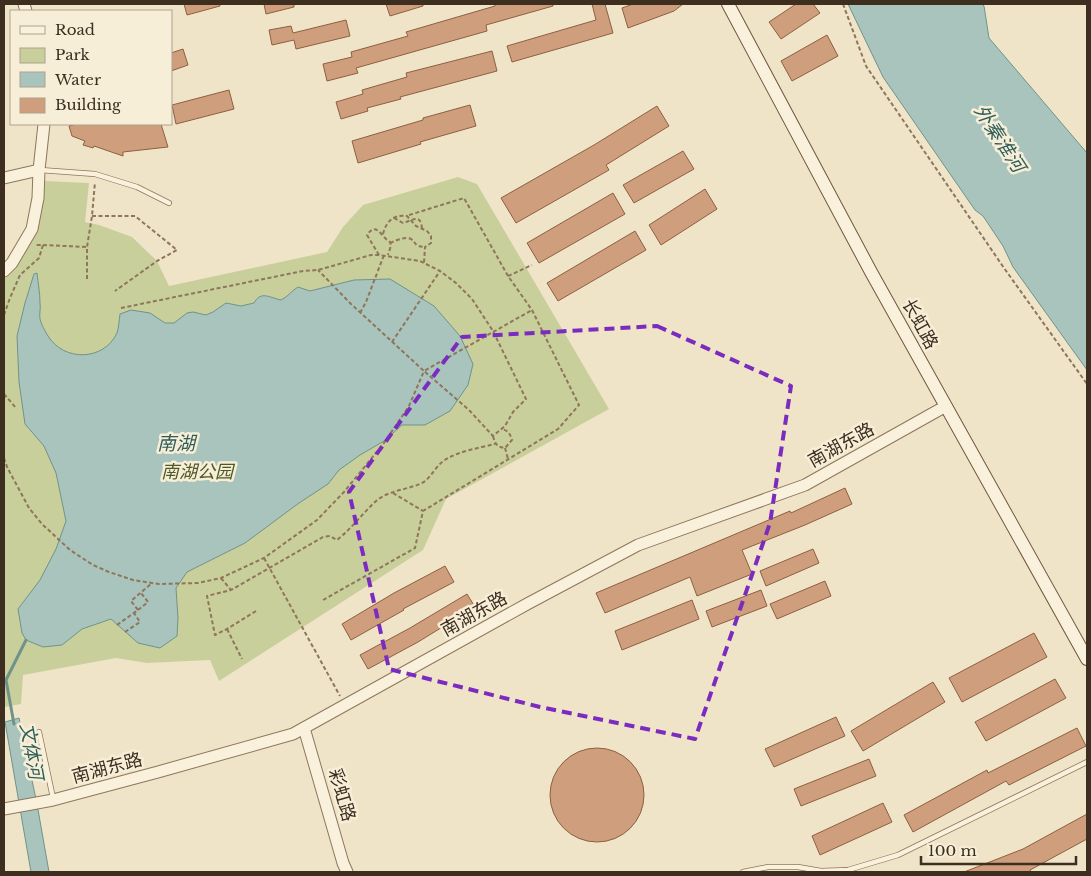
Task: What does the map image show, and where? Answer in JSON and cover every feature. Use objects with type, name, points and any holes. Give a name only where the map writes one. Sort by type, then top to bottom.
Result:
[{"type":"main road","name":"长虹路","points":[[728,4],[871,272],[1087,659]]},
{"type":"street","points":[[4,271],[12,263],[32,230],[38,198],[38,170],[44,125]]},
{"type":"street","points":[[4,178],[38,170]]},
{"type":"street","name":"南湖东路","points":[[4,810],[53,800],[293,734],[529,603],[638,545],[805,485],[946,406]]},
{"type":"street","name":"彩虹路","points":[[304,728],[347,872]]},
{"type":"lane","points":[[38,170],[95,174],[137,187],[169,203]]},
{"type":"lane","points":[[39,732],[53,800]]},
{"type":"lane","points":[[743,872],[768,867],[798,867],[822,871],[848,870],[898,855],[1087,762]]},
{"type":"path","points":[[843,4],[866,66],[1004,268],[1087,384]]},
{"type":"path","points":[[88,279],[87,247],[92,216],[95,174]]},
{"type":"path","points":[[323,600],[415,548],[423,511],[558,430],[579,405],[532,310],[508,276],[464,198],[406,216],[399,215],[385,226],[383,234]]},
{"type":"path","points":[[92,216],[135,216],[177,250],[157,260],[115,291]]},
{"type":"path","points":[[390,243],[409,238],[417,246],[425,247],[431,244],[431,236],[416,226],[406,216]]},
{"type":"path","points":[[394,218],[404,223],[415,218],[418,219],[422,229]]},
{"type":"path","points":[[379,255],[367,234],[373,230],[380,231],[390,243],[388,255]]},
{"type":"path","points":[[23,244],[87,247]]},
{"type":"path","points":[[4,315],[20,275],[39,258],[43,245]]},
{"type":"path","points":[[424,263],[425,247]]},
{"type":"path","points":[[121,308],[303,271],[318,270],[371,255],[388,255],[420,261],[440,271],[456,283],[472,299],[493,331],[526,398],[513,412],[505,426],[493,436]]},
{"type":"path","points":[[360,313],[384,255]]},
{"type":"path","points":[[508,276],[532,265]]},
{"type":"path","points":[[318,270],[360,313],[469,410],[493,436],[495,444]]},
{"type":"path","points":[[392,342],[440,271]]},
{"type":"path","points":[[4,458],[29,508],[42,524],[70,550],[92,565],[133,580],[159,584],[198,583],[221,578],[264,558],[317,520],[344,492],[384,443],[409,406],[424,370],[532,310]]},
{"type":"path","points":[[4,394],[16,408]]},
{"type":"path","points":[[502,429],[507,430],[512,440],[505,448]]},
{"type":"path","points":[[256,611],[215,635],[207,596],[231,590],[323,537],[330,536],[337,540],[348,532],[377,500],[392,492],[426,482],[442,461],[458,453],[495,444],[505,448]]},
{"type":"path","points":[[505,448],[508,459]]},
{"type":"path","points":[[392,492],[423,511]]},
{"type":"path","points":[[264,558],[344,705]]},
{"type":"path","points":[[221,578],[231,590]]},
{"type":"path","points":[[138,610],[130,601],[152,583]]},
{"type":"path","points":[[117,625],[148,602],[141,592]]},
{"type":"path","points":[[125,632],[140,622],[134,612]]},
{"type":"path","points":[[227,629],[242,659]]},
{"type":"highlighted area","points":[[657,326],[791,386],[770,523],[695,739],[540,707],[389,669],[349,492],[462,337]]},
{"type":"green space","name":"南湖公园","points":[[458,177],[477,184],[609,409],[446,499],[423,550],[219,681],[210,660],[147,663],[116,658],[23,675],[21,704],[4,707],[4,277],[17,263],[35,235],[45,181],[89,183],[85,222],[132,237],[157,261],[169,286],[327,252],[343,227],[363,205]]},
{"type":"water","name":"外秦淮河","points":[[848,4],[982,4],[984,6],[989,38],[1087,153],[1087,370],[1013,267],[1003,246],[983,216],[975,210],[883,77]]},
{"type":"water","name":"南湖","points":[[37,273],[42,325],[55,344],[73,354],[84,355],[103,349],[117,333],[120,314],[131,310],[150,313],[165,323],[174,323],[187,313],[193,312],[206,315],[226,303],[241,306],[254,303],[263,296],[281,300],[298,287],[310,291],[354,280],[390,279],[434,306],[460,336],[473,364],[468,385],[450,411],[425,425],[402,425],[384,441],[339,470],[328,484],[245,543],[187,572],[176,588],[177,636],[160,648],[138,643],[111,619],[82,629],[62,645],[43,647],[26,640],[22,633],[18,609],[40,580],[56,549],[66,521],[56,473],[44,446],[25,424],[19,382],[17,336],[34,274]]},
{"type":"water","points":[[19,718],[49,872],[31,872],[5,722]]},
{"type":"building","points":[[184,4],[220,4],[220,6],[187,15]]},
{"type":"building","points":[[264,4],[294,4],[294,7],[266,14]]},
{"type":"building","points":[[386,4],[423,4],[423,6],[390,16]]},
{"type":"building","points":[[495,4],[553,4],[553,6],[486,25],[487,31],[356,68],[358,73],[327,81],[323,64],[352,57],[351,52],[408,36],[406,32],[495,6]]},
{"type":"building","points":[[592,4],[605,4],[613,33],[512,62],[507,46],[596,20]]},
{"type":"building","points":[[633,4],[683,4],[674,11],[628,28],[622,8]]},
{"type":"building","points":[[796,4],[813,4],[820,13],[781,39],[769,22]]},
{"type":"building","points":[[346,20],[350,36],[296,49],[294,40],[272,45],[269,30],[291,26],[293,33]]},
{"type":"building","points":[[827,35],[838,56],[792,81],[781,61]]},
{"type":"building","points":[[183,49],[188,65],[172,71],[172,53]]},
{"type":"building","points":[[492,51],[497,71],[400,97],[401,99],[367,108],[368,111],[341,119],[336,102],[363,94],[362,90],[407,77],[406,73]]},
{"type":"building","points":[[229,90],[234,109],[176,124],[172,105]]},
{"type":"building","points":[[470,105],[476,126],[358,163],[352,141]]},
{"type":"building","points":[[657,106],[669,126],[606,165],[609,170],[516,223],[501,198],[594,145]]},
{"type":"building","points":[[161,125],[168,147],[123,152],[123,156],[94,146],[93,148],[83,145],[85,141],[72,136],[69,126]]},
{"type":"building","points":[[683,151],[694,169],[634,203],[623,185]]},
{"type":"building","points":[[705,189],[717,209],[661,245],[649,225]]},
{"type":"building","points":[[613,193],[625,214],[539,263],[527,243]]},
{"type":"building","points":[[635,231],[646,250],[558,301],[547,283]]},
{"type":"building","points":[[845,488],[852,504],[742,550],[752,574],[697,596],[690,577],[605,613],[596,593],[790,511],[791,513]]},
{"type":"building","points":[[813,549],[819,563],[766,586],[760,571]]},
{"type":"building","points":[[445,566],[454,582],[351,640],[342,624]]},
{"type":"building","points":[[825,581],[831,596],[777,619],[770,604]]},
{"type":"building","points":[[761,590],[767,606],[712,627],[706,611]]},
{"type":"building","points":[[467,594],[475,607],[418,642],[368,669],[360,655]]},
{"type":"building","points":[[692,600],[699,619],[622,650],[615,631]]},
{"type":"building","points":[[1034,633],[1047,657],[962,702],[949,678]]},
{"type":"building","points":[[1055,679],[1066,698],[986,741],[975,722]]},
{"type":"building","points":[[933,682],[945,702],[863,751],[851,731]]},
{"type":"building","points":[[836,717],[845,736],[774,767],[765,749]]},
{"type":"building","points":[[1077,728],[1086,746],[1009,785],[1006,781],[913,832],[904,815],[987,770],[988,773]]},
{"type":"building","points":[[597,748],[615,751],[630,762],[641,777],[644,795],[641,813],[630,828],[615,839],[597,842],[579,839],[564,828],[553,813],[550,795],[553,777],[564,762],[579,751]]},
{"type":"building","points":[[869,759],[876,776],[801,806],[794,789]]},
{"type":"building","points":[[883,803],[892,822],[820,855],[812,836]]},
{"type":"building","points":[[1087,814],[1087,839],[1030,870],[1031,872],[964,872],[1023,849]]},
{"type":"waterway","name":"文体河","points":[[14,724],[6,680],[26,640]]}]
